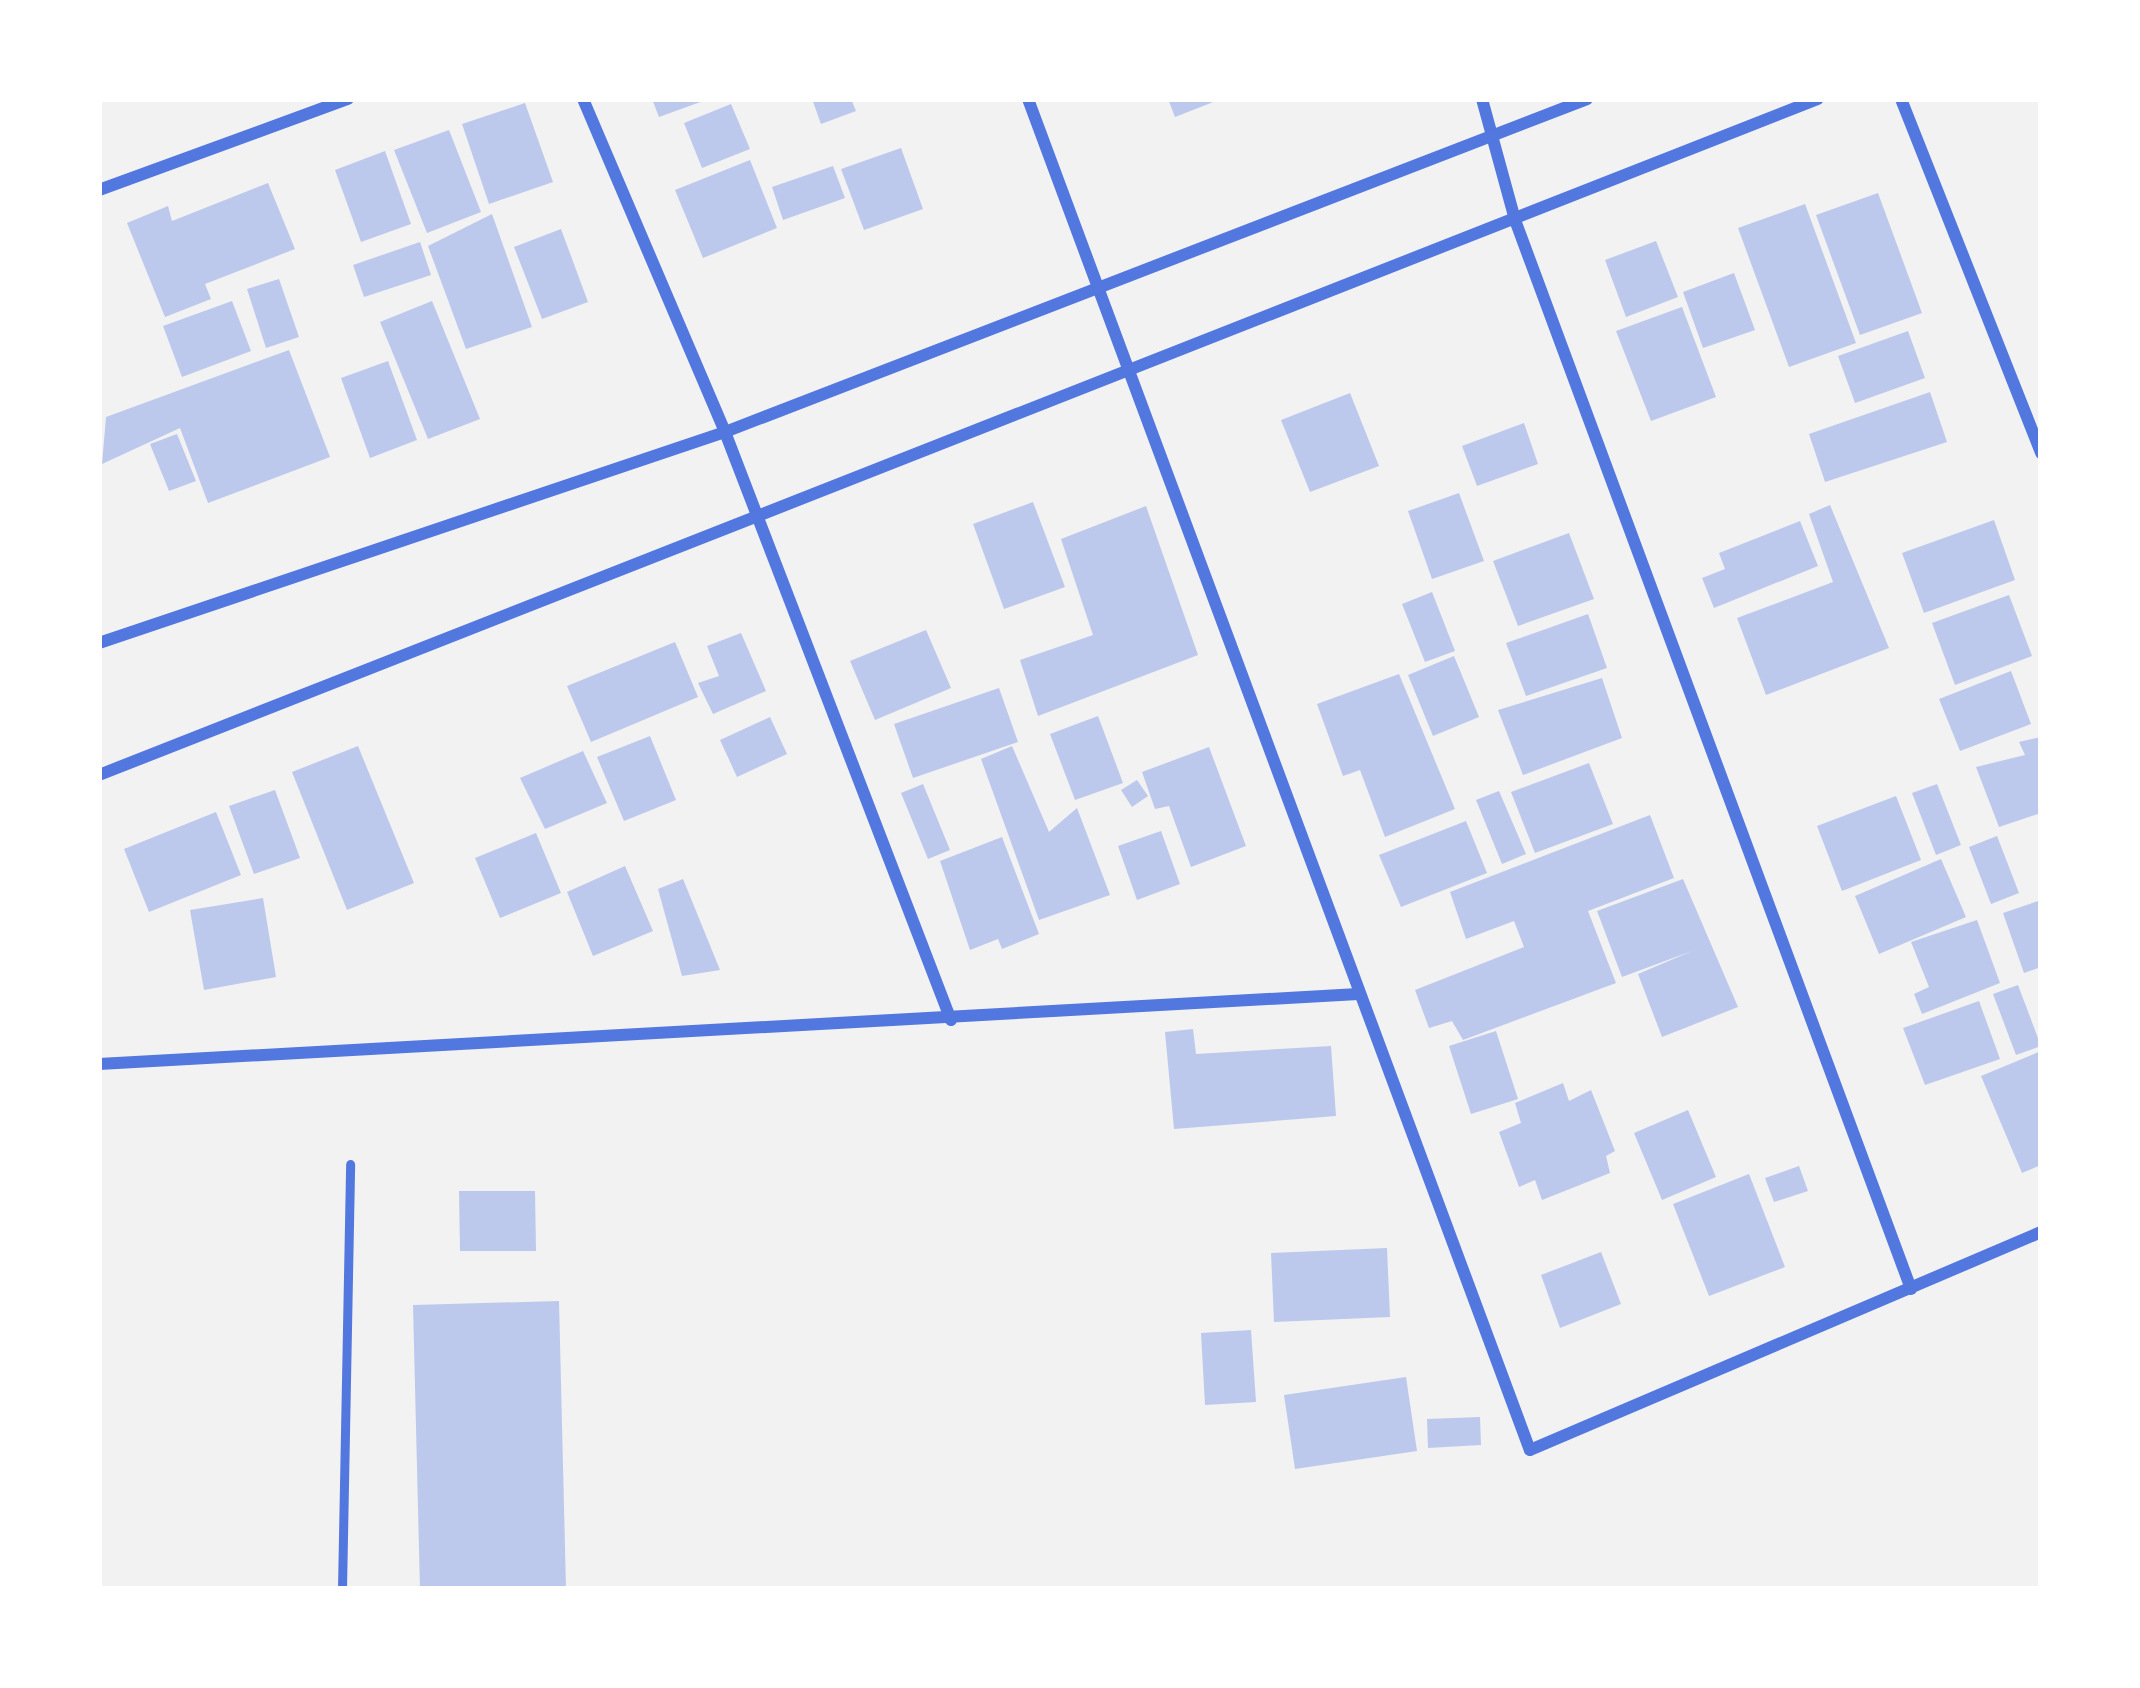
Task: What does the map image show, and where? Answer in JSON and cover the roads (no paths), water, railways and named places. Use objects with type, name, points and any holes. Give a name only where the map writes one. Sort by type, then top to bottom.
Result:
[{"type":"street","points":[[99,190],[347,99]]},
{"type":"street","points":[[583,99],[725,432],[951,1020]]},
{"type":"street","points":[[1028,99],[1103,288],[1529,1450],[2041,1232]]},
{"type":"street","points":[[1482,99],[1497,137],[1515,220],[1911,1289]]},
{"type":"street","points":[[99,643],[725,432],[1587,99]]},
{"type":"street","points":[[99,775],[1131,365],[1818,99]]},
{"type":"street","points":[[1901,99],[2041,453]]},
{"type":"street","points":[[99,1064],[1358,994]]},
{"type":"lane","points":[[342,1589],[350,1164]]}]
